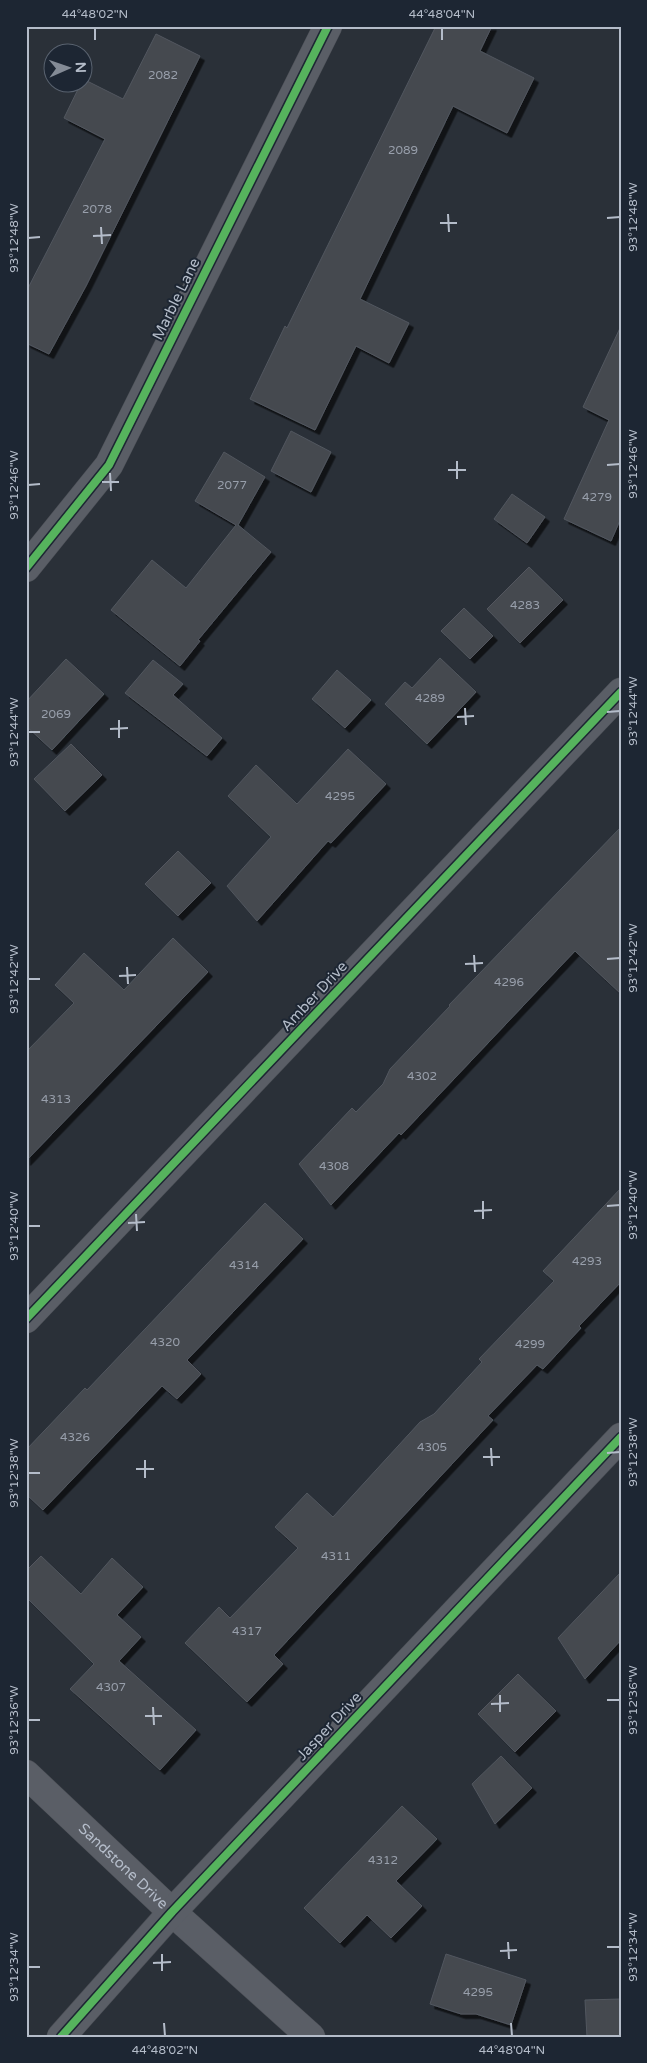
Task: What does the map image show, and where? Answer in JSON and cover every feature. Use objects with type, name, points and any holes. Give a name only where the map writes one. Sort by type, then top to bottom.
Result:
[{"type":"street","name":"Marble Lane","points":[[26,568],[110,465],[328,26]]},
{"type":"street","name":"Amber Drive","points":[[26,1319],[621,692]]},
{"type":"street","name":"Jasper Drive","points":[[61,2037],[172,1912],[621,1437]]},
{"type":"street","name":"Sandstone Drive","points":[[26,1774],[172,1912],[311,2037]]},
{"type":"building","points":[[436,26],[492,26],[480,51],[534,78],[507,133],[453,106],[360,299],[409,323],[389,363],[356,346],[315,430],[250,399]]},
{"type":"building","points":[[156,34],[200,56],[86,286],[49,354],[26,343],[26,292],[105,139],[64,118],[77,92],[92,92],[92,84],[123,99]]},
{"type":"building","points":[[621,326],[621,518],[611,541],[564,519],[609,420],[583,407]]},
{"type":"building","points":[[291,431],[331,452],[311,492],[271,471]]},
{"type":"building","points":[[224,452],[265,477],[238,525],[271,552],[198,640],[200,641],[180,666],[111,610],[152,560],[186,588],[236,525],[195,501]]},
{"type":"building","points":[[512,494],[545,517],[527,543],[494,519]]},
{"type":"building","points":[[529,567],[563,600],[520,643],[487,609]]},
{"type":"building","points":[[464,608],[493,636],[470,659],[441,631]]},
{"type":"building","points":[[440,658],[476,692],[427,744],[385,704],[405,682],[412,688]]},
{"type":"building","points":[[66,659],[104,694],[52,750],[26,726],[26,702]]},
{"type":"building","points":[[153,660],[183,684],[173,695],[222,738],[207,756],[125,693]]},
{"type":"building","points":[[337,670],[371,700],[345,728],[312,699]]},
{"type":"building","points":[[71,744],[102,775],[65,811],[34,779]]},
{"type":"building","points":[[348,749],[386,784],[331,843],[328,841],[257,921],[227,886],[271,837],[228,796],[256,765],[297,804]]},
{"type":"building","points":[[621,827],[621,994],[575,951],[401,1135],[399,1133],[331,1205],[299,1164],[352,1108],[356,1112],[383,1084],[390,1069],[449,1005]]},
{"type":"building","points":[[178,851],[211,883],[178,916],[145,884]]},
{"type":"building","points":[[173,938],[208,972],[26,1161],[26,1052],[74,1003],[55,985],[84,953],[124,990]]},
{"type":"building","points":[[621,1188],[621,1282],[579,1326],[581,1328],[543,1369],[537,1365],[488,1416],[493,1420],[274,1655],[283,1664],[247,1702],[185,1643],[219,1607],[230,1618],[298,1548],[275,1527],[307,1493],[333,1517],[420,1422],[434,1414],[482,1362],[479,1359],[554,1281],[543,1271]]},
{"type":"building","points":[[265,1203],[303,1239],[187,1360],[201,1374],[177,1399],[162,1386],[43,1510],[26,1494],[26,1450],[85,1388],[87,1390]]},
{"type":"building","points":[[41,1556],[81,1594],[112,1558],[143,1587],[117,1615],[141,1637],[119,1661],[196,1730],[160,1770],[70,1689],[94,1664],[26,1597],[26,1571]]},
{"type":"building","points":[[621,1572],[621,1640],[585,1679],[558,1638]]},
{"type":"building","points":[[518,1674],[556,1711],[515,1752],[478,1714]]},
{"type":"building","points":[[501,1756],[532,1788],[495,1824],[472,1784]]},
{"type":"building","points":[[402,1806],[437,1839],[396,1881],[422,1906],[391,1938],[367,1915],[340,1943],[304,1908]]},
{"type":"building","points":[[446,1954],[526,1980],[511,2025],[476,2014],[461,2014],[430,2004]]},
{"type":"building","points":[[621,1999],[621,2037],[587,2037],[585,2000]]},
{"type":"cycle path","points":[[26,568],[109,465],[328,26]]},
{"type":"cycle path","points":[[26,1319],[621,692]]},
{"type":"cycle path","points":[[61,2037],[172,1912],[621,1437]]}]
